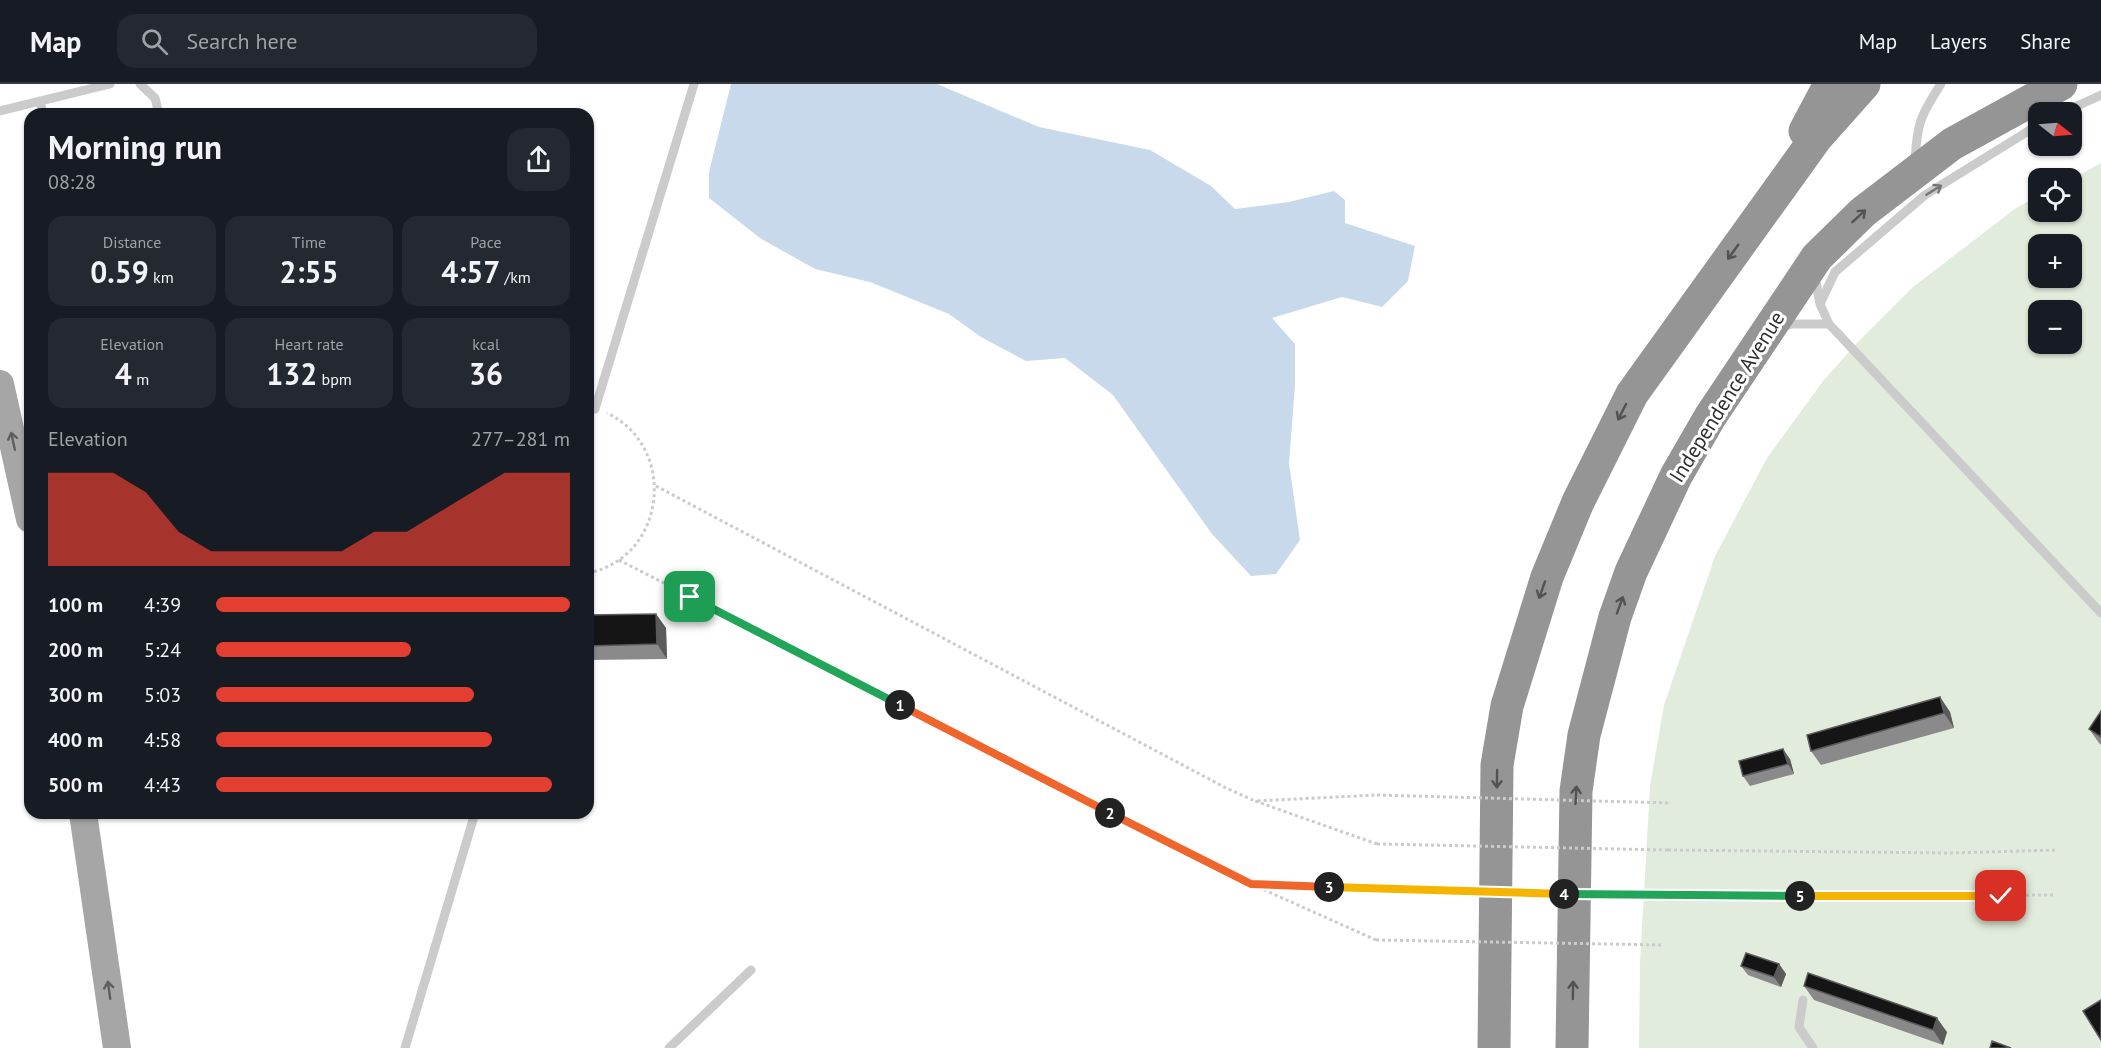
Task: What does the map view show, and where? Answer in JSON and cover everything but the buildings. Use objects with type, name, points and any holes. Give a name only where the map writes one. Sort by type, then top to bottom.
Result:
[{"type":"highway","points":[[1767,205],[1808,84]]},
{"type":"highway","points":[[1767,205],[1830,84]]},
{"type":"highway","points":[[1494,1048],[1497,765],[1507,706],[1547,577],[1578,502],[1632,394],[1816,138],[1864,84]]},
{"type":"highway","name":"Independence Avenue","points":[[1572,1048],[1576,791],[1584,735],[1598,676],[1631,572],[1657,514],[1710,417],[1817,257],[1863,212],[1952,144],[2061,84]]},
{"type":"main road","points":[[0,384],[24,492]]},
{"type":"main road","points":[[83,819],[117,1048]]},
{"type":"lane","points":[[0,111],[110,84]]},
{"type":"lane","points":[[140,84],[155,99],[157,108]]},
{"type":"lane","points":[[595,409],[694,84]]},
{"type":"lane","points":[[1914,173],[1919,121],[1941,84]]},
{"type":"lane","points":[[2082,104],[2101,95]]},
{"type":"lane","points":[[40,101],[42,108]]},
{"type":"lane","points":[[1820,304],[1835,272],[1925,195],[2028,131]]},
{"type":"lane","points":[[1817,257],[1815,283],[1828,324],[2101,613]]},
{"type":"lane","points":[[1767,332],[1791,324],[1828,324]]},
{"type":"lane","points":[[405,1048],[473,819]]},
{"type":"lane","points":[[669,1048],[750,970]]},
{"type":"lane","points":[[1803,1000],[1799,1027],[1813,1048]]},
{"type":"path","points":[[594,570],[619,560],[634,545],[652,515],[656,486],[650,459],[635,435],[614,416],[595,409]]},
{"type":"path","points":[[656,486],[1226,788],[1255,801],[1377,844],[1949,853],[2057,850]]},
{"type":"path","points":[[619,560],[1251,884],[1376,940],[1664,945]]},
{"type":"path","points":[[1255,801],[1377,795],[1670,803]]},
{"type":"path","points":[[1251,884],[1376,890],[1666,897],[2054,895]]},
{"type":"green space","points":[[2101,163],[2101,1048],[1639,1048],[1640,963],[1650,786],[1664,705],[1715,556],[1767,458],[1823,381],[1913,287],[2016,208],[2028,201],[2028,222],[2082,222],[2082,173]]},
{"type":"water","points":[[731,84],[937,84],[1039,127],[1150,150],[1211,186],[1235,209],[1289,202],[1334,191],[1345,200],[1345,223],[1415,246],[1408,281],[1382,307],[1342,297],[1272,318],[1295,344],[1295,385],[1289,463],[1300,540],[1276,574],[1251,576],[1212,534],[1113,395],[1065,358],[1026,361],[981,337],[949,314],[870,282],[815,269],[760,238],[709,198],[709,172]]},
{"type":"route","points":[[690,597],[1251,884],[1376,890],[1666,897],[2001,896]]}]
